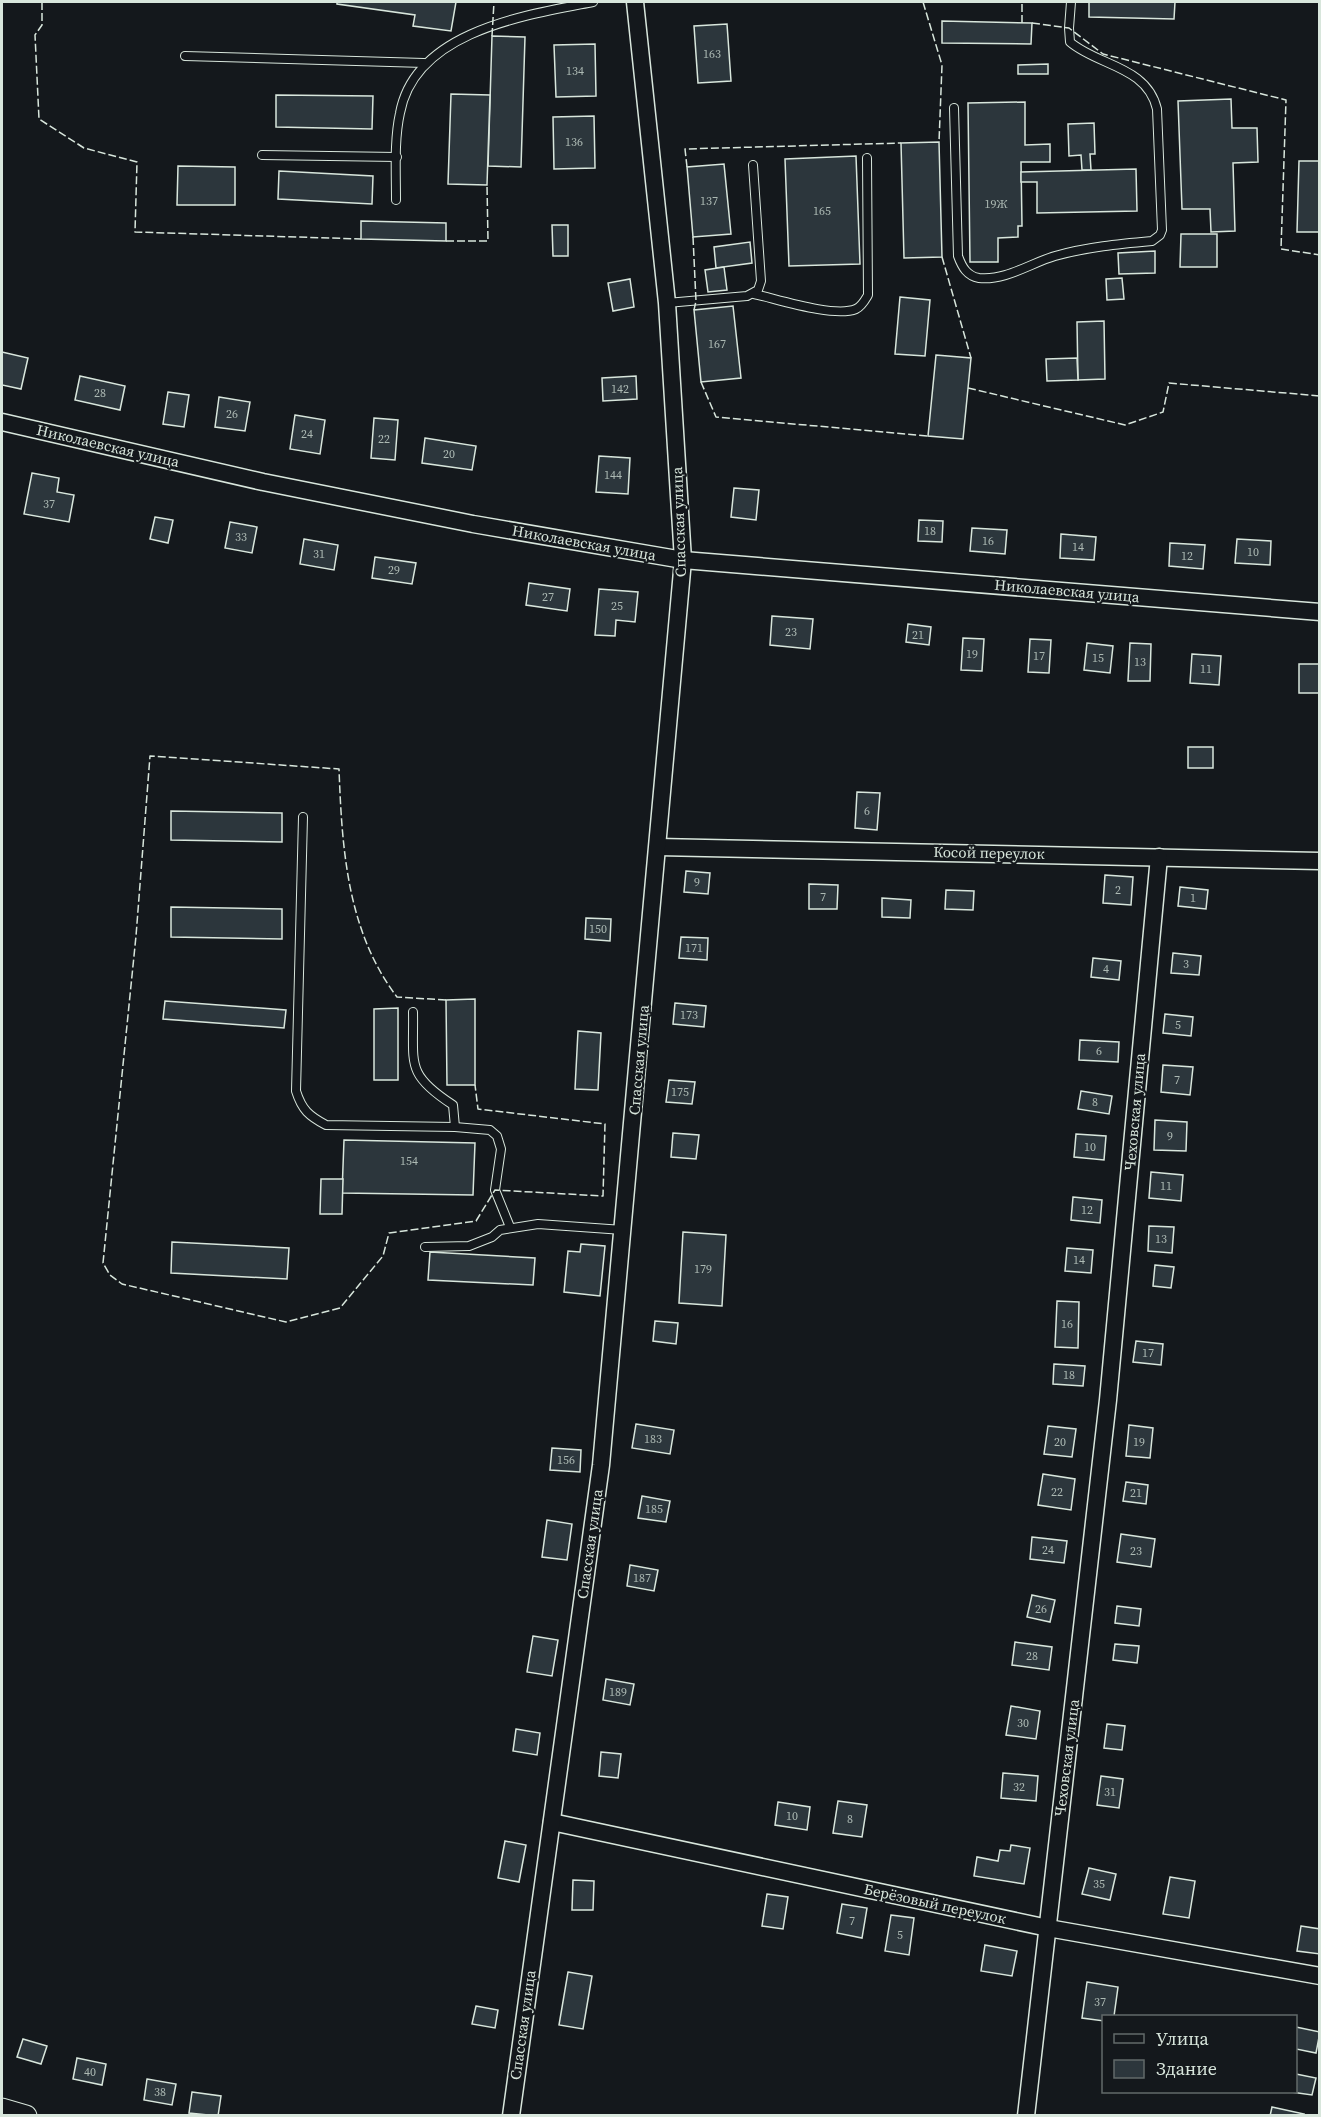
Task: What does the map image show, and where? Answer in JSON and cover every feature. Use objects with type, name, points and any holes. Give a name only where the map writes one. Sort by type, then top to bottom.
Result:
[{"type":"street","name":"Спасская улица","points":[[511,2115],[601,1466],[683,560],[668,303],[635,2]]},
{"type":"street","name":"Николаевская улица","points":[[2,422],[286,487],[473,524],[683,560],[1320,612]]},
{"type":"street","name":"Косой переулок","points":[[658,847],[1320,861]]},
{"type":"street","name":"Чеховская улица","points":[[1026,2115],[1108,1400],[1159,856]]},
{"type":"street","name":"Берёзовый переулок","points":[[552,1822],[1048,1928],[1320,1976]]},
{"type":"street","points":[[2,2109],[26,2115]]},
{"type":"lane","points":[[396,200],[399,113],[408,86],[424,63],[458,41],[492,25],[593,2]]},
{"type":"lane","points":[[954,108],[958,256],[963,268],[971,276],[996,277],[1089,247],[1152,241],[1160,235],[1158,120],[1155,100],[1141,81],[1126,70],[1070,42],[1071,2]]},
{"type":"lane","points":[[184,56],[424,63]]},
{"type":"lane","points":[[262,155],[397,157]]},
{"type":"lane","points":[[668,303],[754,294],[834,311],[858,309],[868,295],[867,158]]},
{"type":"lane","points":[[753,165],[760,280],[758,290],[754,294]]},
{"type":"lane","points":[[303,817],[296,1092],[301,1106],[314,1119],[326,1125],[455,1127],[490,1130],[497,1136],[501,1149],[495,1190],[510,1227]]},
{"type":"lane","points":[[413,1012],[414,1063],[418,1075],[431,1090],[453,1104],[455,1127]]},
{"type":"lane","points":[[425,1247],[469,1246],[510,1227],[538,1224],[623,1230]]},
{"type":"building","points":[[337,2],[456,2],[451,31],[413,26],[415,15],[337,4]]},
{"type":"building","points":[[1089,2],[1175,2],[1174,19],[1089,17]]},
{"type":"building","points":[[942,21],[1032,23],[1031,44],[942,43]]},
{"type":"building","points":[[727,24],[731,81],[698,83],[694,26]]},
{"type":"building","points":[[492,36],[525,37],[521,167],[488,166]]},
{"type":"building","points":[[595,44],[596,96],[556,97],[554,45]]},
{"type":"building","points":[[1048,64],[1048,74],[1018,74],[1018,65]]},
{"type":"building","points":[[451,94],[490,95],[487,185],[448,184]]},
{"type":"building","points":[[276,95],[373,96],[372,129],[276,127]]},
{"type":"building","points":[[1231,99],[1232,128],[1257,128],[1258,162],[1233,163],[1235,231],[1211,232],[1210,209],[1182,209],[1178,101]]},
{"type":"building","points":[[1025,102],[1025,145],[1050,144],[1050,162],[1021,162],[1022,226],[1018,226],[1018,237],[998,238],[998,262],[970,262],[968,103]]},
{"type":"building","points":[[594,116],[595,168],[554,169],[553,117]]},
{"type":"building","points":[[1094,123],[1095,154],[1090,154],[1091,170],[1082,170],[1081,155],[1069,156],[1068,124]]},
{"type":"building","points":[[939,142],[942,257],[904,258],[901,143]]},
{"type":"building","points":[[856,156],[860,264],[789,266],[785,159]]},
{"type":"building","points":[[1299,161],[1320,161],[1320,232],[1297,232]]},
{"type":"building","points":[[724,164],[731,234],[693,237],[687,167]]},
{"type":"building","points":[[178,166],[235,167],[235,205],[177,205]]},
{"type":"building","points":[[1136,169],[1137,211],[1037,213],[1037,182],[1021,182],[1021,172]]},
{"type":"building","points":[[279,171],[373,176],[372,204],[278,199]]},
{"type":"building","points":[[361,221],[446,223],[446,241],[361,239]]},
{"type":"building","points":[[552,225],[568,225],[568,256],[553,256]]},
{"type":"building","points":[[1181,234],[1217,234],[1217,267],[1180,267]]},
{"type":"building","points":[[750,242],[752,263],[716,268],[714,247]]},
{"type":"building","points":[[1155,251],[1155,273],[1119,274],[1118,253]]},
{"type":"building","points":[[724,267],[727,290],[708,292],[705,270]]},
{"type":"building","points":[[1122,278],[1124,299],[1107,300],[1106,279]]},
{"type":"building","points":[[630,279],[634,307],[613,311],[608,283]]},
{"type":"building","points":[[900,297],[930,300],[925,356],[895,354]]},
{"type":"building","points":[[733,306],[741,378],[701,382],[694,310]]},
{"type":"building","points":[[1104,321],[1105,379],[1078,380],[1077,322]]},
{"type":"building","points":[[2,352],[28,358],[21,389],[2,385]]},
{"type":"building","points":[[936,355],[971,358],[963,439],[928,436]]},
{"type":"building","points":[[1077,358],[1078,380],[1047,381],[1046,359]]},
{"type":"building","points":[[80,376],[125,386],[120,410],[75,400]]},
{"type":"building","points":[[636,376],[637,399],[603,401],[602,378]]},
{"type":"building","points":[[168,392],[189,395],[184,427],[163,424]]},
{"type":"building","points":[[219,397],[250,402],[245,431],[215,427]]},
{"type":"building","points":[[295,415],[325,420],[320,454],[290,449]]},
{"type":"building","points":[[374,418],[398,420],[395,460],[371,458]]},
{"type":"building","points":[[425,438],[476,446],[472,470],[422,463]]},
{"type":"building","points":[[599,456],[630,458],[628,494],[596,492]]},
{"type":"building","points":[[32,473],[59,478],[57,492],[74,495],[69,522],[24,514]]},
{"type":"building","points":[[734,488],[759,490],[756,520],[731,517]]},
{"type":"building","points":[[155,517],[173,520],[168,543],[150,539]]},
{"type":"building","points":[[919,520],[943,521],[942,542],[918,541]]},
{"type":"building","points":[[230,522],[257,527],[252,553],[225,548]]},
{"type":"building","points":[[972,528],[1007,530],[1005,554],[970,551]]},
{"type":"building","points":[[1061,534],[1096,537],[1094,560],[1060,558]]},
{"type":"building","points":[[304,539],[338,545],[334,570],[300,564]]},
{"type":"building","points":[[1237,539],[1271,541],[1270,565],[1235,563]]},
{"type":"building","points":[[1170,543],[1205,545],[1203,569],[1169,566]]},
{"type":"building","points":[[375,557],[416,563],[412,584],[372,578]]},
{"type":"building","points":[[529,583],[570,589],[567,611],[526,605]]},
{"type":"building","points":[[599,589],[638,592],[635,622],[616,620],[615,636],[595,635]]},
{"type":"building","points":[[772,616],[813,619],[810,649],[770,645]]},
{"type":"building","points":[[908,624],[931,627],[929,645],[906,642]]},
{"type":"building","points":[[963,638],[984,639],[982,671],[961,670]]},
{"type":"building","points":[[1030,639],[1051,640],[1049,673],[1028,672]]},
{"type":"building","points":[[1087,643],[1113,646],[1110,673],[1084,670]]},
{"type":"building","points":[[1130,643],[1151,644],[1150,681],[1128,681]]},
{"type":"building","points":[[1192,654],[1221,656],[1219,685],[1190,683]]},
{"type":"building","points":[[1299,664],[1320,664],[1320,693],[1299,693]]},
{"type":"building","points":[[1188,747],[1213,747],[1213,768],[1188,768]]},
{"type":"building","points":[[857,792],[880,793],[877,830],[855,828]]},
{"type":"building","points":[[171,811],[282,813],[282,842],[171,840]]},
{"type":"building","points":[[686,871],[710,873],[708,894],[684,892]]},
{"type":"building","points":[[1105,875],[1133,877],[1131,905],[1103,903]]},
{"type":"building","points":[[809,884],[838,885],[837,909],[809,909]]},
{"type":"building","points":[[1180,887],[1208,890],[1206,909],[1178,906]]},
{"type":"building","points":[[946,890],[974,891],[973,910],[945,909]]},
{"type":"building","points":[[882,898],[911,900],[910,918],[882,917]]},
{"type":"building","points":[[171,907],[282,909],[282,939],[171,937]]},
{"type":"building","points":[[586,918],[611,919],[610,941],[585,939]]},
{"type":"building","points":[[681,937],[708,938],[707,960],[679,958]]},
{"type":"building","points":[[1173,953],[1201,956],[1199,975],[1171,973]]},
{"type":"building","points":[[1093,958],[1121,961],[1119,980],[1091,977]]},
{"type":"building","points":[[475,999],[475,1085],[447,1085],[446,1000]]},
{"type":"building","points":[[165,1001],[286,1010],[284,1028],[163,1019]]},
{"type":"building","points":[[675,1003],[706,1006],[704,1027],[673,1024]]},
{"type":"building","points":[[398,1008],[398,1080],[374,1080],[374,1009]]},
{"type":"building","points":[[1165,1014],[1193,1017],[1191,1036],[1163,1033]]},
{"type":"building","points":[[578,1031],[601,1033],[598,1090],[575,1089]]},
{"type":"building","points":[[1080,1040],[1119,1042],[1118,1062],[1079,1060]]},
{"type":"building","points":[[1163,1065],[1193,1067],[1190,1095],[1161,1092]]},
{"type":"building","points":[[669,1080],[695,1082],[692,1104],[666,1102]]},
{"type":"building","points":[[1081,1091],[1112,1096],[1109,1114],[1078,1109]]},
{"type":"building","points":[[1155,1120],[1187,1122],[1186,1151],[1154,1150]]},
{"type":"building","points":[[673,1133],[699,1135],[696,1159],[671,1157]]},
{"type":"building","points":[[1076,1134],[1106,1136],[1104,1160],[1074,1157]]},
{"type":"building","points":[[344,1140],[475,1143],[473,1195],[342,1193]]},
{"type":"building","points":[[1151,1172],[1183,1175],[1181,1201],[1149,1198]]},
{"type":"building","points":[[321,1179],[343,1179],[342,1214],[320,1214]]},
{"type":"building","points":[[1073,1197],[1102,1200],[1100,1223],[1071,1220]]},
{"type":"building","points":[[1149,1226],[1174,1227],[1172,1253],[1148,1251]]},
{"type":"building","points":[[683,1232],[726,1235],[722,1306],[679,1303]]},
{"type":"building","points":[[172,1242],[289,1248],[287,1279],[171,1273]]},
{"type":"building","points":[[581,1244],[605,1246],[600,1296],[564,1292],[568,1251],[580,1252]]},
{"type":"building","points":[[1067,1248],[1093,1250],[1091,1273],[1065,1271]]},
{"type":"building","points":[[430,1252],[535,1258],[533,1285],[428,1280]]},
{"type":"building","points":[[1155,1265],[1174,1267],[1171,1288],[1153,1286]]},
{"type":"building","points":[[1057,1301],[1079,1302],[1078,1348],[1055,1347]]},
{"type":"building","points":[[655,1321],[678,1323],[676,1344],[653,1341]]},
{"type":"building","points":[[1136,1341],[1163,1344],[1161,1365],[1133,1362]]},
{"type":"building","points":[[1054,1364],[1085,1366],[1083,1386],[1053,1384]]},
{"type":"building","points":[[636,1424],[674,1430],[670,1454],[632,1448]]},
{"type":"building","points":[[1129,1425],[1153,1428],[1150,1458],[1126,1456]]},
{"type":"building","points":[[1048,1426],[1076,1429],[1072,1457],[1044,1454]]},
{"type":"building","points":[[552,1448],[581,1450],[580,1472],[550,1470]]},
{"type":"building","points":[[1043,1474],[1075,1479],[1071,1510],[1038,1505]]},
{"type":"building","points":[[1126,1482],[1148,1485],[1146,1504],[1123,1501]]},
{"type":"building","points":[[642,1496],[670,1501],[666,1522],[638,1518]]},
{"type":"building","points":[[547,1520],[572,1524],[567,1560],[542,1557]]},
{"type":"building","points":[[1121,1534],[1155,1539],[1151,1567],[1117,1562]]},
{"type":"building","points":[[1032,1537],[1067,1541],[1064,1563],[1030,1559]]},
{"type":"building","points":[[630,1565],[658,1570],[654,1591],[627,1586]]},
{"type":"building","points":[[1032,1595],[1055,1600],[1050,1622],[1027,1617]]},
{"type":"building","points":[[1117,1606],[1141,1609],[1139,1626],[1115,1623]]},
{"type":"building","points":[[533,1636],[558,1640],[552,1676],[527,1672]]},
{"type":"building","points":[[1015,1642],[1052,1647],[1049,1670],[1012,1665]]},
{"type":"building","points":[[1115,1644],[1139,1646],[1137,1663],[1113,1660]]},
{"type":"building","points":[[606,1679],[634,1684],[630,1705],[603,1700]]},
{"type":"building","points":[[1011,1706],[1040,1711],[1036,1739],[1006,1735]]},
{"type":"building","points":[[1107,1724],[1125,1726],[1122,1750],[1104,1748]]},
{"type":"building","points":[[516,1729],[540,1733],[537,1755],[513,1751]]},
{"type":"building","points":[[601,1752],[621,1754],[618,1778],[599,1776]]},
{"type":"building","points":[[1003,1773],[1038,1776],[1036,1801],[1001,1798]]},
{"type":"building","points":[[1101,1776],[1123,1779],[1119,1808],[1097,1805]]},
{"type":"building","points":[[838,1801],[867,1805],[862,1837],[833,1833]]},
{"type":"building","points":[[778,1802],[810,1807],[807,1830],[775,1825]]},
{"type":"building","points":[[505,1841],[526,1845],[519,1882],[498,1878]]},
{"type":"building","points":[[1011,1845],[1030,1848],[1024,1884],[974,1876],[977,1857],[998,1861],[1000,1850],[1010,1851]]},
{"type":"building","points":[[1089,1868],[1116,1874],[1110,1900],[1082,1894]]},
{"type":"building","points":[[1170,1877],[1195,1881],[1189,1918],[1163,1914]]},
{"type":"building","points":[[573,1880],[594,1881],[593,1910],[572,1910]]},
{"type":"building","points":[[767,1894],[788,1897],[783,1929],[762,1926]]},
{"type":"building","points":[[842,1904],[867,1908],[862,1938],[837,1933]]},
{"type":"building","points":[[891,1915],[914,1918],[909,1955],[885,1951]]},
{"type":"building","points":[[1301,1926],[1320,1929],[1320,1954],[1297,1951]]},
{"type":"building","points":[[985,1945],[1017,1951],[1012,1976],[981,1971]]},
{"type":"building","points":[[568,1972],[592,1976],[583,2029],[559,2025]]},
{"type":"building","points":[[1087,1982],[1118,1987],[1114,2015],[1102,2015],[1102,2021],[1082,2018]]},
{"type":"building","points":[[476,2006],[498,2010],[495,2028],[472,2024]]},
{"type":"building","points":[[1297,2027],[1320,2032],[1316,2053],[1297,2049]]},
{"type":"building","points":[[23,2039],[47,2046],[41,2064],[17,2057]]},
{"type":"building","points":[[77,2058],[106,2064],[102,2085],[73,2079]]},
{"type":"building","points":[[1297,2074],[1316,2078],[1312,2095],[1297,2093]]},
{"type":"building","points":[[147,2079],[176,2084],[172,2105],[144,2100]]},
{"type":"building","points":[[192,2092],[221,2096],[218,2116],[189,2113]]},
{"type":"building","points":[[1272,2107],[1304,2114],[1303,2116],[1270,2116]]},
{"type":"fence","points":[[42,2],[42,25],[35,35],[39,119],[84,148],[137,162],[135,232],[361,239]]},
{"type":"fence","points":[[492,36],[494,2]]},
{"type":"fence","points":[[923,2],[942,65],[939,142]]},
{"type":"fence","points":[[1022,2],[1022,23]]},
{"type":"fence","points":[[1032,23],[1069,28],[1103,54],[1286,100],[1281,249],[1320,255]]},
{"type":"fence","points":[[687,167],[685,149],[901,143]]},
{"type":"fence","points":[[446,241],[488,241],[487,185]]},
{"type":"fence","points":[[693,237],[696,301],[694,310]]},
{"type":"fence","points":[[942,257],[971,358]]},
{"type":"fence","points":[[701,382],[716,417],[928,436]]},
{"type":"fence","points":[[968,388],[1125,425],[1163,412],[1169,383],[1320,396]]},
{"type":"fence","points":[[446,1000],[397,997],[380,972],[367,945],[357,917],[345,859],[339,769],[150,756],[136,936],[103,1263],[110,1275],[122,1284],[286,1322],[340,1308],[383,1256],[389,1233],[476,1221],[495,1190],[603,1196],[605,1124],[478,1109],[475,1085]]}]
